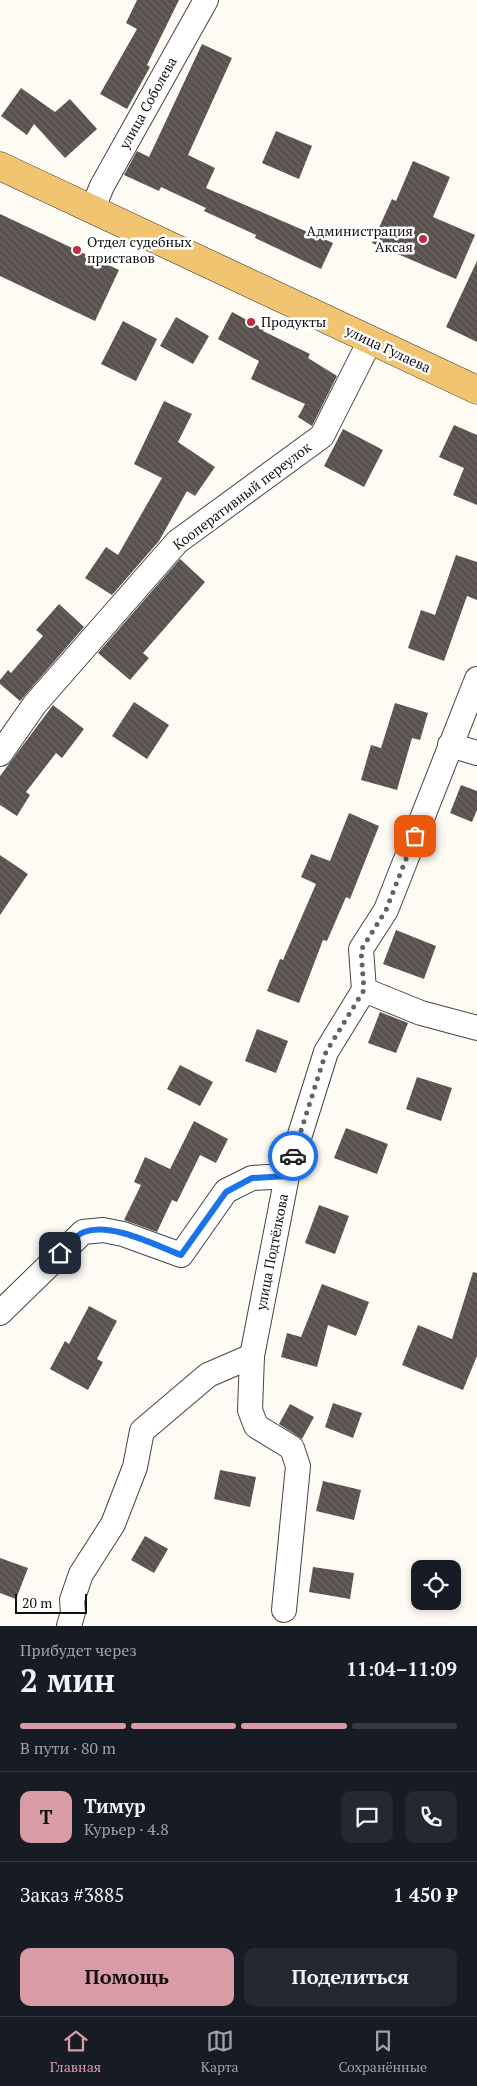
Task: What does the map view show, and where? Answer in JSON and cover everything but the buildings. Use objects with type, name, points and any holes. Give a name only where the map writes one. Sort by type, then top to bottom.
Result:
[{"type":"main road","name":"улица Гулаева","points":[[0,166],[93,208],[370,341],[477,390]]},
{"type":"street","name":"улица Соболева","points":[[93,208],[102,186],[206,0]]},
{"type":"street","name":"Кооперативный переулок","points":[[0,754],[35,704],[177,542],[322,436],[370,341]]},
{"type":"street","points":[[477,679],[386,910],[361,950],[364,990],[422,1012],[477,1028]]},
{"type":"street","points":[[450,745],[477,753]]},
{"type":"street","name":"улица Подтёлкова","points":[[284,1610],[298,1466],[292,1448],[256,1426],[250,1410],[252,1356],[287,1176],[326,1052],[364,990]]},
{"type":"street","points":[[0,1313],[82,1232],[103,1230],[124,1234],[181,1255],[226,1192],[252,1178],[287,1176]]},
{"type":"street","points":[[69,1626],[73,1612],[72,1600],[81,1574],[113,1524],[135,1467],[142,1431],[208,1375],[252,1356]]},
{"type":"way so far","points":[[293,1156],[326,1052],[364,990],[361,950],[386,910],[415,836]]},
{"type":"place","name":"Администрация Аксая","points":[[423,239]]},
{"type":"place","name":"Отдел судебных приставов","points":[[77,250]]},
{"type":"place","name":"Продукты","points":[[251,322]]},
{"type":"route","points":[[60,1253],[82,1232],[103,1230],[124,1234],[181,1255],[226,1192],[252,1178],[287,1176],[293,1156]]}]
